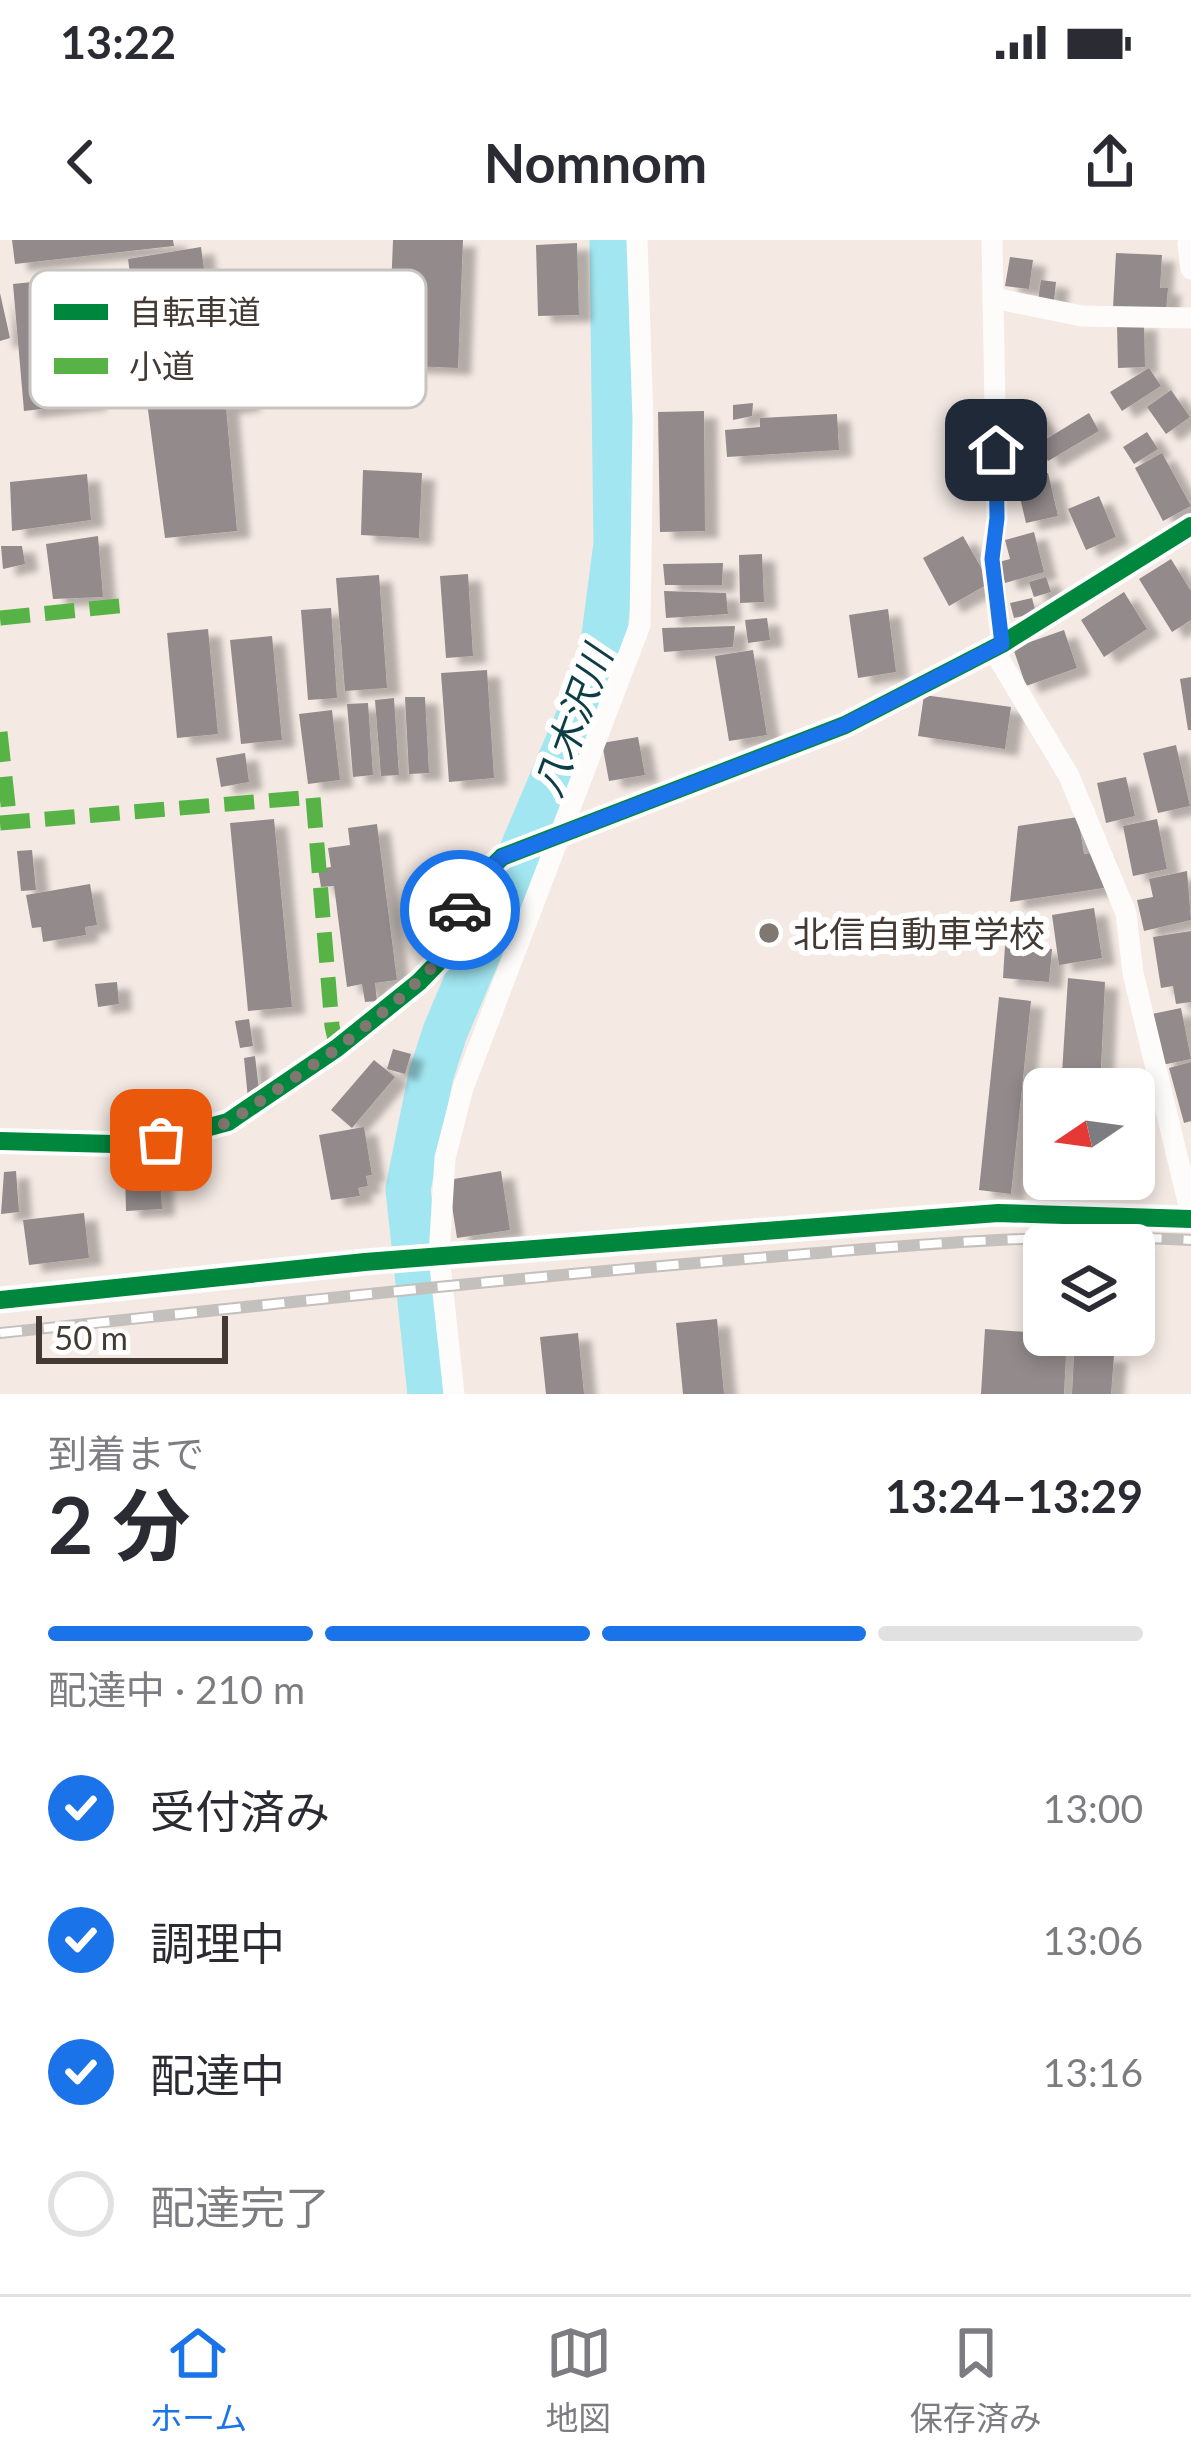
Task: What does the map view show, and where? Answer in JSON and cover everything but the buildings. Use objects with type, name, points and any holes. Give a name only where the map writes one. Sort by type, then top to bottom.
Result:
[{"type":"street","points":[[454,1394],[439,1256],[445,1158],[463,1088],[640,625],[644,420],[637,240]]},
{"type":"street","points":[[0,1300],[365,1262],[998,1213],[1191,1217],[1133,973],[1126,913],[1069,776],[997,646],[992,559],[997,518],[992,240]]},
{"type":"street","points":[[1191,244],[1191,269]]},
{"type":"street","points":[[993,298],[1082,316],[1191,318]]},
{"type":"street","points":[[0,1141],[129,1143],[228,1123],[338,1048],[418,982],[445,955],[455,918],[481,878],[502,857],[845,725],[997,646],[1191,526]]},
{"type":"waterway","name":"八木沢川","points":[[430,1394],[408,1189],[431,1075],[600,666],[616,544],[612,240]]},
{"type":"railway","points":[[0,1333],[558,1275],[912,1245],[1079,1237],[1191,1240]]},
{"type":"marked path","points":[[0,618],[128,605]]},
{"type":"marked path","points":[[0,732],[10,823]]},
{"type":"marked path","points":[[0,823],[313,797],[337,1048]]},
{"type":"cycle path","points":[[0,1141],[113,1144],[161,1140],[228,1122],[337,1048],[419,982],[445,955],[455,918],[481,878],[502,857],[845,725],[1002,644],[1191,526]]},
{"type":"cycle path","points":[[0,1300],[365,1262],[998,1213],[1191,1219]]},
{"type":"way so far","points":[[161,1140],[228,1123],[338,1048],[445,955],[460,910]]},
{"type":"place","name":"北信自動車学校","points":[[769,933]]},
{"type":"route","points":[[460,910],[502,857],[845,725],[1002,644],[992,559],[996,450]]}]
